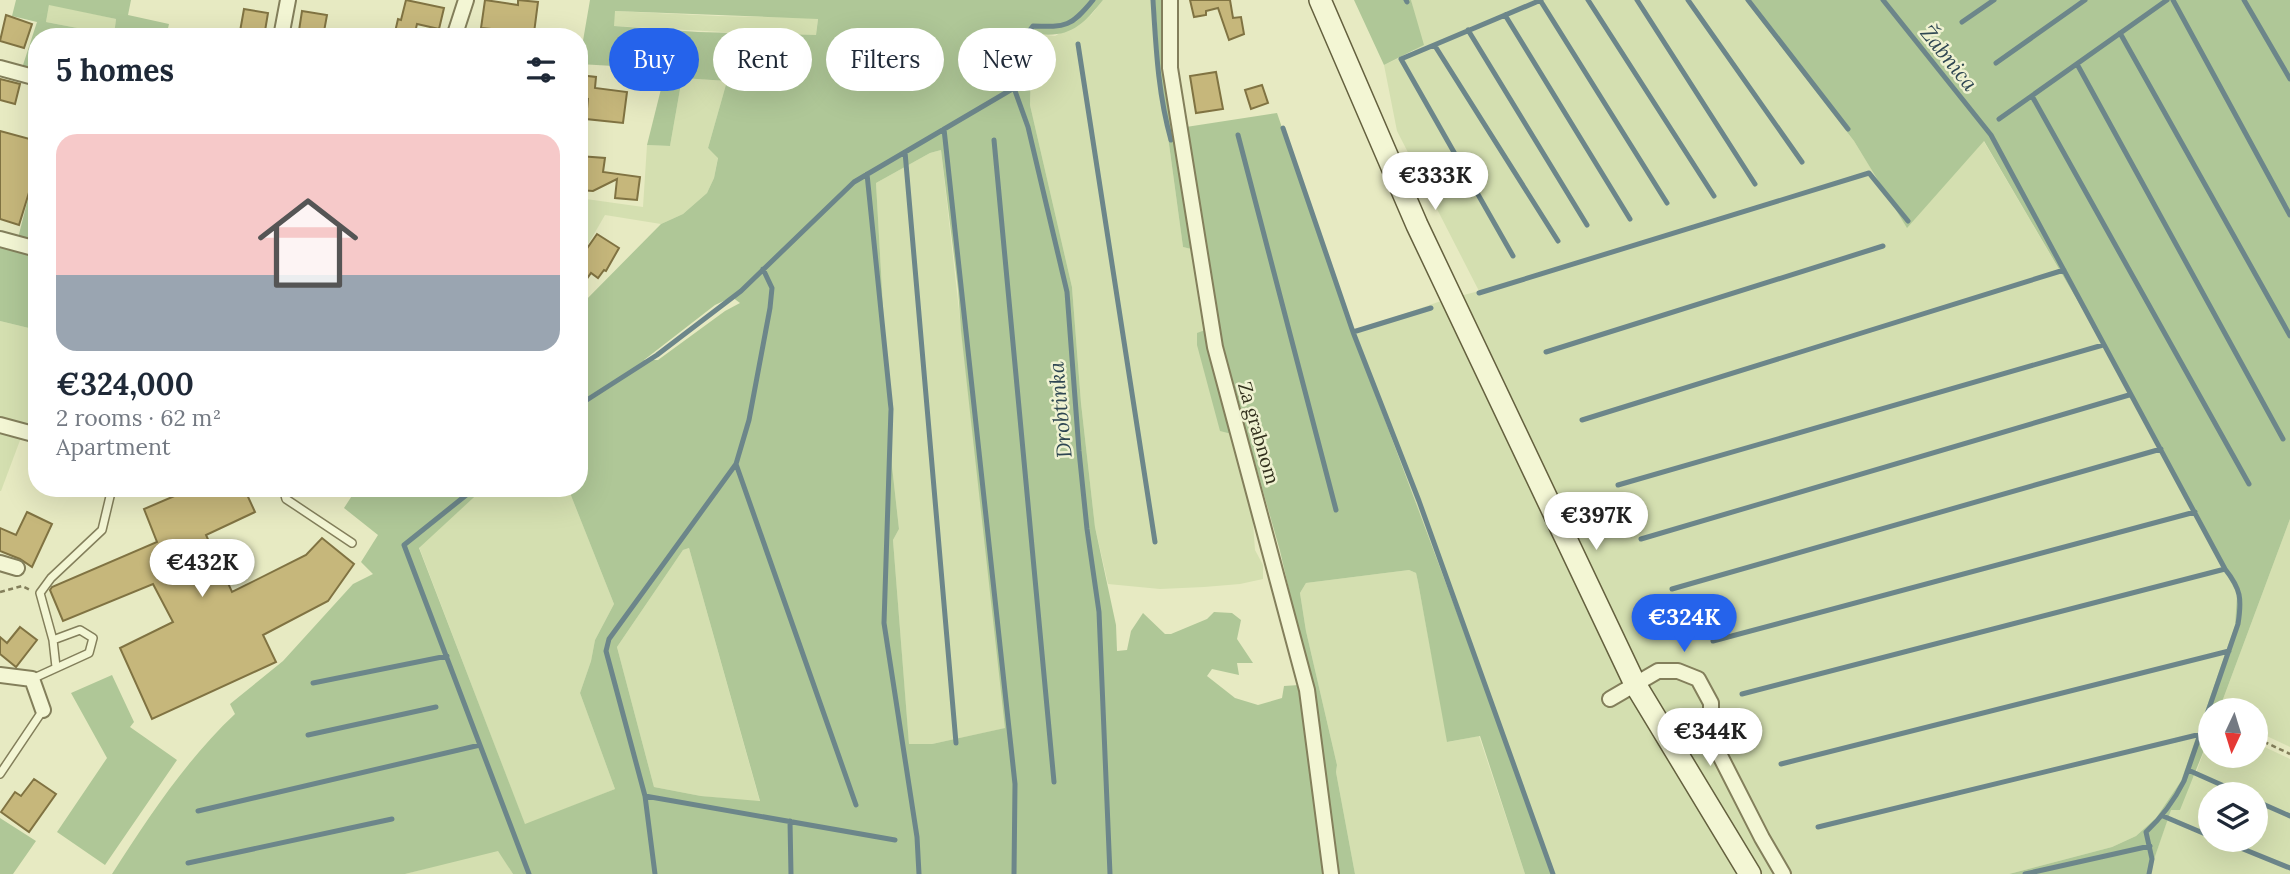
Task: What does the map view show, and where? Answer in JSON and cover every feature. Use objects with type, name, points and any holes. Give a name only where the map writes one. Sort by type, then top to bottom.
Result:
[{"type":"main road","points":[[1320,0],[1418,225],[1635,684],[1749,874]]},
{"type":"street","points":[[283,28],[288,0]]},
{"type":"street","points":[[457,28],[466,0]]},
{"type":"street","name":"Za grabnom","points":[[1170,0],[1170,68],[1215,347],[1307,690],[1332,874]]},
{"type":"street","points":[[0,68],[28,76]]},
{"type":"street","points":[[0,239],[28,247]]},
{"type":"street","points":[[0,425],[28,433]]},
{"type":"street","points":[[0,564],[17,568]]},
{"type":"street","points":[[1610,699],[1658,671],[1678,671],[1698,679],[1711,704],[1711,738],[1783,874]]},
{"type":"street","points":[[0,675],[32,679],[43,710]]},
{"type":"lane","points":[[55,667],[53,640],[40,593],[51,578],[102,530],[110,497]]},
{"type":"lane","points":[[285,497],[352,543]]},
{"type":"lane","points":[[32,679],[89,653],[93,638],[80,629],[53,640]]},
{"type":"lane","points":[[0,774],[43,710]]},
{"type":"path","points":[[0,592],[22,586]]},
{"type":"path","points":[[2268,744],[2290,754]]},
{"type":"green space","points":[[16,0],[131,0],[128,15],[169,24],[168,28],[115,28],[116,19],[49,5],[46,22],[77,28],[35,28],[37,22],[12,16]]},
{"type":"green space","points":[[590,0],[1103,0],[1082,23],[1058,34],[1056,28],[958,28],[958,91],[1030,91],[1030,105],[1072,287],[1081,403],[1095,527],[1116,625],[1117,651],[1127,650],[1131,631],[1143,613],[1165,634],[1207,619],[1214,612],[1232,613],[1241,620],[1237,639],[1253,663],[1237,663],[1239,675],[1212,669],[1207,676],[1235,698],[1258,705],[1282,698],[1284,686],[1299,685],[1326,874],[513,874],[498,851],[405,874],[112,874],[184,770],[235,714],[230,704],[283,661],[353,584],[373,574],[361,562],[378,535],[344,508],[351,497],[474,497],[419,548],[525,824],[615,789],[580,693],[595,640],[614,604],[572,497],[588,497],[588,298],[661,224],[683,214],[707,193],[714,178],[718,158],[708,148],[724,91],[812,91],[812,35],[816,35],[818,19],[615,11],[614,26],[642,28],[609,28],[609,66],[588,65],[588,28],[585,28]],"holes":[[[941,150],[1005,728],[932,744],[909,744],[893,540],[899,529],[892,466],[876,183],[930,153]],[[732,297],[740,303],[658,360],[644,360],[715,305]],[[689,548],[760,801],[701,796],[654,787],[617,647],[683,550]]]},
{"type":"green space","points":[[1103,0],[1155,0],[1160,78],[1183,247],[1195,250],[1232,434],[1257,513],[1253,523],[1255,550],[1263,565],[1263,579],[1240,584],[1160,589],[1108,584],[1095,527],[1081,403],[1072,287],[1030,105],[1030,91],[1056,91],[1056,35],[1091,15]]},
{"type":"green space","points":[[1155,0],[1166,0],[1195,250],[1183,247],[1160,78]]},
{"type":"green space","points":[[1354,0],[1411,0],[1424,45],[1384,65]]},
{"type":"green space","points":[[1411,0],[1745,0],[1854,141],[1907,227],[1983,140],[2138,404],[2237,594],[2235,625],[2210,698],[2198,698],[2198,732],[2181,781],[2156,818],[2136,836],[2112,847],[2009,874],[1551,874],[1488,696],[1361,356],[1355,331],[1441,301],[1479,291],[1397,131],[1384,65],[1414,51],[1420,36]]},
{"type":"green space","points":[[1745,0],[2290,0],[2290,519],[2223,698],[2210,698],[2235,625],[2237,594],[2138,404],[1984,141],[1907,228],[1854,141]]},
{"type":"green space","points":[[49,4],[116,19],[115,28],[77,28],[46,22]]},
{"type":"green space","points":[[614,11],[818,18],[816,35],[812,35],[812,28],[713,28],[713,31],[699,31],[699,28],[614,26]]},
{"type":"green space","points":[[699,32],[713,32],[713,80],[699,79]]},
{"type":"green space","points":[[28,50],[28,70],[22,68]]},
{"type":"green space","points":[[699,79],[713,80],[713,91],[724,91],[708,148],[718,157],[714,178],[707,193],[683,214],[661,224],[605,215],[588,244],[588,199],[643,207],[647,145],[670,146],[680,91],[699,91]]},
{"type":"green space","points":[[660,91],[680,91],[670,146],[647,145]]},
{"type":"green space","points":[[1277,113],[1361,356],[1488,696],[1551,874],[1525,874],[1480,736],[1447,742],[1418,582],[1416,573],[1409,570],[1306,583],[1300,593],[1306,631],[1337,765],[1336,772],[1355,874],[1338,874],[1314,698],[1280,551],[1222,347],[1186,127]]},
{"type":"green space","points":[[941,150],[1006,728],[932,744],[909,745],[893,540],[899,529],[892,466],[876,183],[930,153]]},
{"type":"green space","points":[[28,199],[28,241],[18,238]]},
{"type":"green space","points":[[0,243],[28,251],[28,328],[0,321]]},
{"type":"green space","points":[[0,321],[28,328],[28,428],[0,420]]},
{"type":"green space","points":[[1208,329],[1232,434],[1220,431],[1197,345],[1197,333]]},
{"type":"green space","points":[[0,429],[22,435],[1,491],[0,491]]},
{"type":"green space","points":[[474,497],[572,497],[614,604],[595,640],[580,693],[615,789],[525,825],[419,547]]},
{"type":"green space","points":[[2290,519],[2290,747],[2268,737],[2268,698],[2223,698]]},
{"type":"green space","points":[[689,548],[760,802],[701,796],[654,787],[617,647],[683,550]]},
{"type":"green space","points":[[1409,570],[1416,573],[1448,742],[1479,736],[1525,874],[1355,874],[1336,772],[1337,765],[1306,631],[1300,593],[1306,583]]},
{"type":"green space","points":[[112,675],[134,722],[130,727],[177,760],[105,865],[57,832],[107,758],[71,693]]},
{"type":"green space","points":[[2198,732],[2198,765],[2180,810],[2171,810],[2149,874],[2009,874],[2112,847],[2136,836],[2156,818],[2181,781]]},
{"type":"green space","points":[[2268,749],[2290,759],[2290,874],[2149,874],[2171,809],[2198,768],[2268,768]]},
{"type":"green space","points":[[0,818],[36,841],[13,874],[0,874]]},
{"type":"green space","points":[[498,850],[513,874],[405,874],[464,858]]},
{"type":"building","points":[[406,0],[444,8],[439,28],[417,24],[416,28],[396,28],[398,19],[401,20]]},
{"type":"building","points":[[485,0],[518,5],[518,0],[538,2],[535,28],[481,28]]},
{"type":"building","points":[[1190,0],[1230,0],[1233,18],[1241,17],[1244,34],[1229,40],[1218,8],[1206,11],[1206,15],[1194,17]]},
{"type":"building","points":[[244,9],[268,13],[266,28],[241,28]]},
{"type":"building","points":[[302,11],[327,15],[325,28],[299,28]]},
{"type":"building","points":[[6,15],[32,24],[28,28],[24,48],[0,41]]},
{"type":"building","points":[[1216,72],[1223,109],[1196,113],[1190,76]]},
{"type":"building","points":[[588,76],[596,77],[595,88],[627,92],[623,123],[588,119]]},
{"type":"building","points":[[0,79],[20,84],[15,104],[0,100]]},
{"type":"building","points":[[1262,85],[1268,103],[1251,109],[1245,90]]},
{"type":"building","points":[[0,131],[28,139],[28,196],[19,225],[0,219]]},
{"type":"building","points":[[588,157],[605,158],[603,172],[640,177],[637,200],[615,198],[617,179],[593,191],[588,191]]},
{"type":"building","points":[[597,234],[619,248],[606,271],[598,278],[591,273],[588,277],[588,247]]},
{"type":"building","points":[[172,497],[248,497],[255,512],[206,535],[232,592],[306,555],[322,538],[354,564],[328,601],[263,635],[276,662],[152,719],[120,648],[173,622],[153,584],[63,621],[50,590],[157,542],[144,509]]},
{"type":"building","points":[[27,512],[52,524],[32,567],[0,551],[0,528],[16,535]]},
{"type":"building","points":[[20,627],[37,640],[16,667],[0,654],[0,637],[7,643]]},
{"type":"building","points":[[34,779],[56,794],[29,832],[1,812],[15,792],[21,796]]},
{"type":"waterway","name":"Drobtinka","points":[[1093,0],[1079,16],[1067,24],[1033,26],[1010,57],[1014,88],[1028,127],[1067,292],[1079,451],[1099,612],[1110,874]]},
{"type":"waterway","points":[[1153,0],[1160,88],[1171,140]]},
{"type":"waterway","points":[[1540,0],[1667,203]]},
{"type":"waterway","points":[[1513,256],[1401,59],[1541,0]]},
{"type":"waterway","points":[[1588,0],[1714,196]]},
{"type":"waterway","points":[[1637,0],[1755,184]]},
{"type":"waterway","points":[[1688,0],[1802,162]]},
{"type":"waterway","points":[[1748,0],[1848,129]]},
{"type":"waterway","name":"Žabnica","points":[[1883,0],[1991,135],[2237,589],[2240,601],[2238,624],[2184,781],[2168,808],[2146,832],[2152,859],[2149,874]]},
{"type":"waterway","points":[[1962,22],[1994,0]]},
{"type":"waterway","points":[[1996,63],[2085,0]]},
{"type":"waterway","points":[[1999,119],[2167,0]]},
{"type":"waterway","points":[[2173,0],[2290,215]]},
{"type":"waterway","points":[[2244,0],[2290,79]]},
{"type":"waterway","points":[[1505,15],[1630,219]]},
{"type":"waterway","points":[[1468,30],[1587,225]]},
{"type":"waterway","points":[[2120,33],[2290,336]]},
{"type":"waterway","points":[[1078,44],[1155,542]]},
{"type":"waterway","points":[[1435,46],[1558,241]]},
{"type":"waterway","points":[[2077,64],[2283,439]]},
{"type":"waterway","points":[[588,399],[657,355],[741,291],[854,182],[1009,91]]},
{"type":"waterway","points":[[2032,96],[2249,484]]},
{"type":"waterway","points":[[1283,128],[1353,332],[1419,501],[1553,874]]},
{"type":"waterway","points":[[944,129],[1015,784],[1014,874]]},
{"type":"waterway","points":[[1238,135],[1336,510]]},
{"type":"waterway","points":[[994,140],[1054,782]]},
{"type":"waterway","points":[[905,152],[956,743]]},
{"type":"waterway","points":[[1479,293],[1869,173],[1908,221]]},
{"type":"waterway","points":[[867,174],[891,409],[884,623],[917,837],[919,874]]},
{"type":"waterway","points":[[1546,352],[1883,246]]},
{"type":"waterway","points":[[655,874],[645,796],[606,651],[609,639],[736,464],[749,420],[770,308],[772,288],[763,269]]},
{"type":"waterway","points":[[1582,420],[2064,270]]},
{"type":"waterway","points":[[1353,332],[1431,308]]},
{"type":"waterway","points":[[1618,485],[2103,345]]},
{"type":"waterway","points":[[1641,539],[2129,395]]},
{"type":"waterway","points":[[1672,589],[2161,449]]},
{"type":"waterway","points":[[736,464],[856,805]]},
{"type":"waterway","points":[[464,497],[404,545],[529,874]]},
{"type":"waterway","points":[[1713,641],[2195,512]]},
{"type":"waterway","points":[[1742,694],[2225,569]]},
{"type":"waterway","points":[[1781,764],[2229,651]]},
{"type":"waterway","points":[[313,683],[447,656]]},
{"type":"waterway","points":[[308,735],[436,707]]},
{"type":"waterway","points":[[1818,827],[2198,735]]},
{"type":"waterway","points":[[198,811],[480,745]]},
{"type":"waterway","points":[[2188,770],[2215,782]]},
{"type":"waterway","points":[[645,796],[895,840]]},
{"type":"waterway","points":[[2268,806],[2290,816]]},
{"type":"waterway","points":[[2163,816],[2198,831]]},
{"type":"waterway","points":[[188,863],[392,819]]},
{"type":"waterway","points":[[790,821],[791,874]]},
{"type":"waterway","points":[[2025,874],[2150,846]]},
{"type":"waterway","points":[[2251,852],[2290,868]]}]
